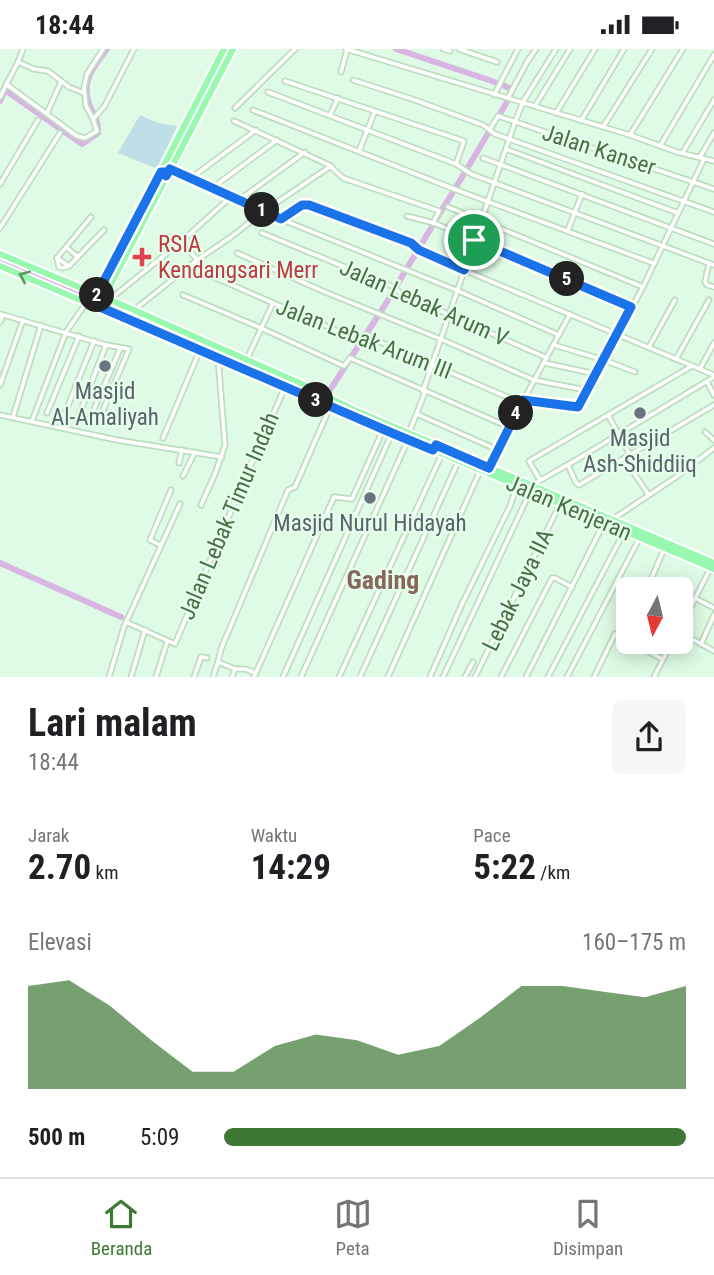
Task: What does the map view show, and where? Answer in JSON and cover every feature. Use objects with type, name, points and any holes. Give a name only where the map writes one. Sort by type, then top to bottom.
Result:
[{"type":"main road","points":[[97,301],[114,277],[224,49]]},
{"type":"main road","points":[[97,301],[106,277],[233,49]]},
{"type":"main road","name":"Jalan Kenjeran","points":[[0,254],[200,350],[383,430],[409,437]]},
{"type":"main road","name":"Jalan Kenjeran","points":[[0,266],[81,287],[97,301],[119,303],[247,359],[427,444],[478,474],[531,489],[612,519],[713,567]]},
{"type":"main road","points":[[81,287],[93,286],[106,277]]},
{"type":"main road","points":[[114,277],[114,296],[119,303]]},
{"type":"main road","name":"Jalan Kenjeran","points":[[434,448],[489,468],[560,505],[713,567]]},
{"type":"street","points":[[0,97],[23,49]]},
{"type":"street","points":[[6,84],[83,139],[97,129],[86,106],[84,93],[87,74],[103,49]]},
{"type":"street","points":[[94,118],[104,107],[134,49]]},
{"type":"street","points":[[235,108],[295,49]]},
{"type":"street","points":[[341,72],[347,49],[630,135],[659,147],[714,161]]},
{"type":"street","points":[[443,49],[450,51]]},
{"type":"street","points":[[459,49],[497,62]]},
{"type":"street","points":[[494,95],[518,49]]},
{"type":"street","points":[[509,98],[536,49]]},
{"type":"street","points":[[301,677],[409,437],[514,122],[523,102],[556,49]]},
{"type":"street","points":[[535,106],[570,49]]},
{"type":"street","points":[[555,113],[595,49]]},
{"type":"street","points":[[581,121],[624,49]]},
{"type":"street","points":[[603,128],[652,49]]},
{"type":"street","points":[[630,135],[683,49]]},
{"type":"street","points":[[659,147],[714,55]]},
{"type":"street","points":[[18,62],[34,69],[48,71],[61,82],[84,93]]},
{"type":"street","points":[[353,80],[415,100],[509,139],[714,212]]},
{"type":"street","points":[[285,81],[464,141],[456,164]]},
{"type":"street","points":[[47,113],[61,82]]},
{"type":"street","points":[[268,92],[456,164],[467,172],[494,183],[712,264],[705,282],[714,288]]},
{"type":"street","points":[[330,115],[338,98]]},
{"type":"street","points":[[682,153],[714,100]]},
{"type":"street","points":[[253,110],[653,263]]},
{"type":"street","points":[[359,152],[375,111]]},
{"type":"street","name":"Jalan Kanser","points":[[491,130],[499,117],[714,189]]},
{"type":"street","points":[[0,184],[38,120]]},
{"type":"street","points":[[234,121],[305,152],[331,166],[343,178],[439,211],[434,223]]},
{"type":"street","points":[[191,179],[256,130]]},
{"type":"street","points":[[0,228],[60,133]]},
{"type":"street","points":[[237,253],[534,380],[586,390],[643,287],[694,182],[714,133]]},
{"type":"street","points":[[212,188],[277,140]]},
{"type":"street","points":[[506,149],[678,213]]},
{"type":"street","points":[[239,200],[305,152]]},
{"type":"street","points":[[483,158],[714,244]]},
{"type":"street","points":[[134,310],[264,211],[331,166]]},
{"type":"street","points":[[165,171],[232,196],[559,335]]},
{"type":"street","points":[[568,230],[582,194]]},
{"type":"street","points":[[114,296],[232,196]]},
{"type":"street","points":[[281,219],[302,205],[309,205],[411,243],[418,250],[714,376],[540,480],[531,489],[443,677]]},
{"type":"street","points":[[448,207],[643,287]]},
{"type":"street","points":[[407,216],[434,223],[631,307]]},
{"type":"street","points":[[57,258],[91,217]]},
{"type":"street","points":[[59,267],[69,267],[104,230]]},
{"type":"street","name":"Jalan Lebak Arum V","points":[[262,233],[394,288],[546,360],[596,373]]},
{"type":"street","name":"Jalan Lebak Arum III","points":[[182,241],[209,275],[357,339],[365,336],[522,401],[576,407],[586,390]]},
{"type":"street","points":[[66,247],[78,257]]},
{"type":"street","points":[[57,258],[59,267]]},
{"type":"street","points":[[57,258],[69,267]]},
{"type":"street","points":[[49,279],[59,267]]},
{"type":"street","points":[[183,295],[344,366],[350,358],[509,427]]},
{"type":"street","points":[[649,347],[675,300]]},
{"type":"street","points":[[676,359],[709,300]]},
{"type":"street","points":[[32,421],[66,332],[97,301]]},
{"type":"street","points":[[247,359],[273,303]]},
{"type":"street","points":[[0,322],[1,314],[106,345],[129,349],[98,422]]},
{"type":"street","points":[[489,468],[570,314]]},
{"type":"street","points":[[0,385],[23,320]]},
{"type":"street","points":[[13,417],[41,325]]},
{"type":"street","points":[[47,413],[79,336]]},
{"type":"street","points":[[63,418],[94,341]]},
{"type":"street","points":[[700,369],[714,343]]},
{"type":"street","points":[[77,420],[106,345]]},
{"type":"street","points":[[554,345],[635,372]]},
{"type":"street","points":[[89,421],[120,348]]},
{"type":"street","points":[[163,438],[200,350]]},
{"type":"street","points":[[201,505],[225,444],[218,358]]},
{"type":"street","points":[[540,480],[529,461],[692,366]]},
{"type":"street","points":[[707,382],[714,395]]},
{"type":"street","name":"Jalan Lebak Timur Indah","points":[[156,677],[167,641],[175,644],[285,387]]},
{"type":"street","points":[[568,465],[579,485],[714,405]]},
{"type":"street","points":[[213,677],[225,639],[284,500],[298,480],[330,407]]},
{"type":"street","points":[[416,414],[498,450]]},
{"type":"street","points":[[0,415],[117,440],[222,457]]},
{"type":"street","points":[[608,415],[630,455]]},
{"type":"street","points":[[218,662],[235,669],[245,669],[255,675],[334,497],[352,499],[383,430]]},
{"type":"street","points":[[705,432],[714,439]]},
{"type":"street","points":[[284,677],[392,433]]},
{"type":"street","points":[[612,519],[714,448]]},
{"type":"street","points":[[179,463],[182,450]]},
{"type":"street","points":[[183,475],[195,452]]},
{"type":"street","points":[[339,677],[442,454]]},
{"type":"street","points":[[624,458],[648,495]]},
{"type":"street","points":[[360,677],[459,461]]},
{"type":"street","points":[[388,677],[478,474]]},
{"type":"street","points":[[430,677],[517,486]]},
{"type":"street","points":[[160,545],[150,540],[171,490]]},
{"type":"street","points":[[109,677],[126,622],[180,504]]},
{"type":"street","name":"Lebak Jaya IIA","points":[[475,677],[560,505]]},
{"type":"street","points":[[526,677],[604,523]]},
{"type":"street","points":[[548,677],[625,532]]},
{"type":"street","points":[[567,677],[640,538]]},
{"type":"street","points":[[652,577],[664,548]]},
{"type":"street","points":[[693,602],[713,567]]},
{"type":"street","points":[[501,677],[552,578],[572,587]]},
{"type":"street","points":[[695,598],[714,608]]},
{"type":"street","points":[[701,644],[714,615]]},
{"type":"street","points":[[126,622],[167,641]]},
{"type":"street","points":[[131,677],[145,630]]},
{"type":"street","points":[[594,677],[616,635]]},
{"type":"street","points":[[693,640],[714,651]]},
{"type":"street","points":[[654,655],[662,659]]},
{"type":"street","points":[[654,677],[664,655]]},
{"type":"street","points":[[194,677],[201,657],[207,658]]},
{"type":"street","points":[[465,677],[473,661]]},
{"type":"street","points":[[232,677],[235,669]]},
{"type":"shaded area","points":[[140,115],[158,123],[177,126],[158,169],[118,153]]},
{"type":"waterway","points":[[0,101],[5,90],[82,144],[98,133],[86,90],[93,69],[107,49]]},
{"type":"waterway","points":[[396,49],[512,89]]},
{"type":"waterway","points":[[0,260],[319,396],[328,393],[385,305],[511,95]]},
{"type":"waterway","points":[[0,563],[121,617]]},
{"type":"place","name":"RSIA Kendangsari Merr","points":[[142,257]]},
{"type":"place","name":"Masjid Al-Amaliyah","points":[[105,366]]},
{"type":"place","name":"Masjid Ash-Shiddiiq","points":[[640,413]]},
{"type":"place","name":"Masjid Nurul Hidayah","points":[[370,498]]},
{"type":"district","name":"Gading","points":[[383,580]]},
{"type":"route","points":[[170,169],[281,219],[304,204],[309,205],[411,243],[419,250],[464,270],[474,240],[631,307],[578,407],[523,400],[489,468],[436,445],[433,450],[93,304],[161,172],[165,172],[166,176],[170,169]]}]
